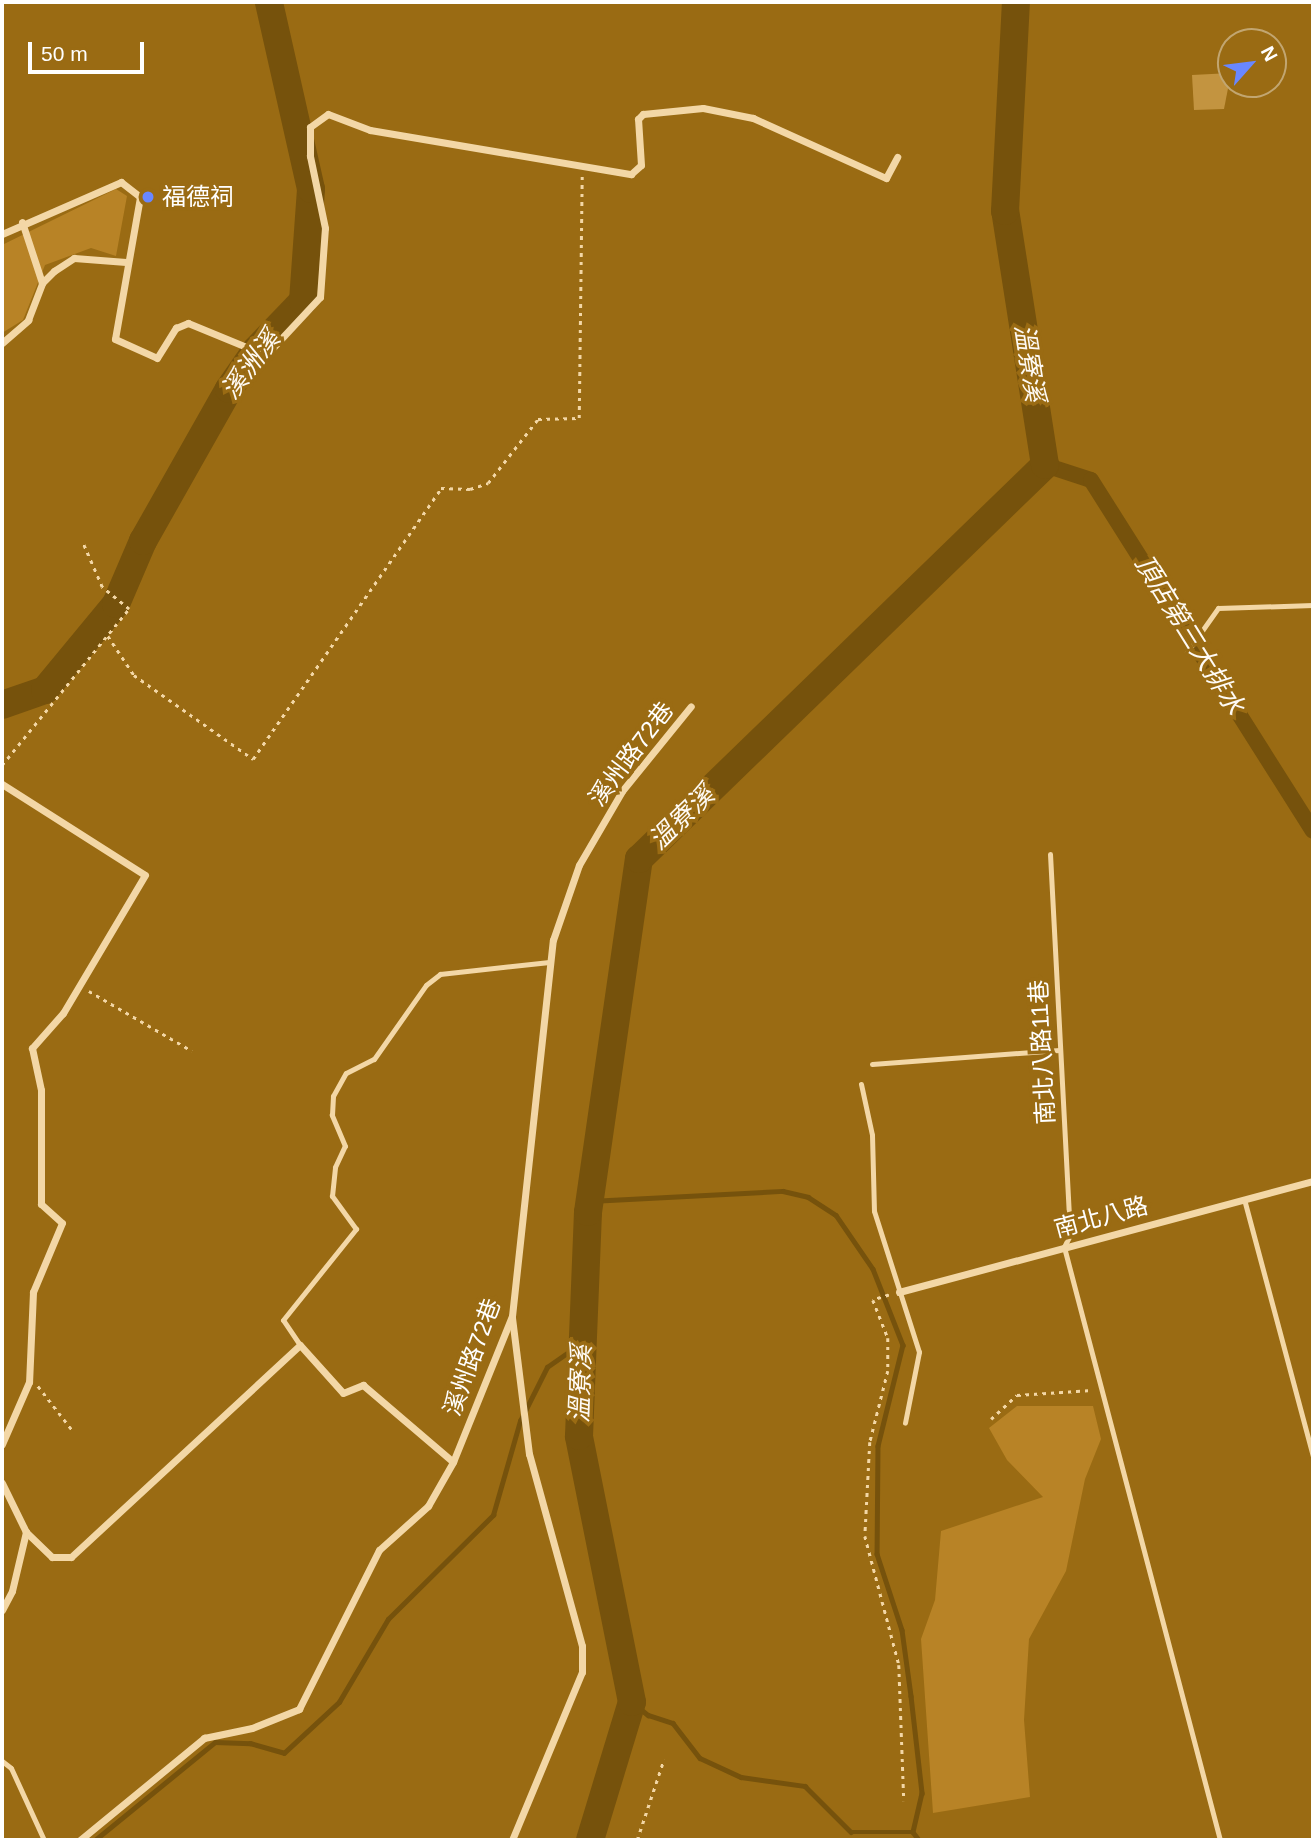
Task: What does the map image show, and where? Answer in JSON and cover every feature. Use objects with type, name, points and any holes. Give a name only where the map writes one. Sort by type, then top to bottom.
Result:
[{"type":"street","points":[[2,234],[22,222],[121,182],[140,197],[126,262],[115,339],[157,358],[176,328],[188,323],[266,355],[320,297],[325,228],[310,156],[310,127],[316,119],[328,114],[369,130],[631,174],[641,165],[638,119],[643,114],[702,108],[753,118],[886,178],[897,157]]},
{"type":"street","points":[[22,222],[43,283]]},
{"type":"street","points":[[2,343],[28,320],[43,283],[74,258],[126,262]]},
{"type":"street","name":"溪州路72巷","points":[[80,1840],[106,1813],[205,1738],[252,1728],[299,1709],[379,1550],[428,1506],[453,1462],[512,1316],[549,962],[579,865],[622,791],[691,706]]},
{"type":"street","points":[[2,785],[145,875],[80,986],[32,1048],[41,1090],[41,1204],[62,1223],[33,1292],[29,1382],[2,1444]]},
{"type":"street","name":"南北八路","points":[[896,1293],[1313,1181]]},
{"type":"street","points":[[512,1316],[529,1454],[582,1659],[582,1672],[512,1840]]},
{"type":"street","points":[[2,1483],[26,1532],[52,1557],[71,1557],[300,1345],[344,1393],[363,1385],[453,1462]]},
{"type":"street","points":[[2,1610],[26,1532]]},
{"type":"lane","points":[[1187,652],[1218,608],[1313,605]]},
{"type":"lane","name":"南北八路11巷","points":[[1050,854],[1070,1235],[1064,1247]]},
{"type":"lane","points":[[300,1345],[283,1320],[356,1229],[332,1196],[335,1167],[345,1146],[332,1115],[333,1096],[346,1073],[374,1059],[426,985],[440,974],[549,962]]},
{"type":"lane","points":[[872,1065],[1059,1050]]},
{"type":"lane","points":[[861,1084],[872,1135],[874,1211],[896,1293],[919,1352],[905,1423]]},
{"type":"lane","points":[[1244,1199],[1313,1457]]},
{"type":"lane","points":[[1064,1247],[1220,1840]]},
{"type":"lane","points":[[2,1760],[11,1768],[44,1840]]},
{"type":"path","points":[[108,636],[134,675],[253,759],[441,488],[470,489],[488,483],[538,419],[579,418],[582,166]]},
{"type":"path","points":[[2,765],[129,609],[102,587],[82,541]]},
{"type":"path","points":[[80,986],[192,1051]]},
{"type":"path","points":[[896,1293],[873,1300],[888,1338],[888,1371],[870,1442],[865,1536],[900,1665],[904,1801]]},
{"type":"path","points":[[29,1382],[42,1388],[73,1431]]},
{"type":"path","points":[[991,1419],[1017,1395],[1102,1389]]},
{"type":"path","points":[[637,1840],[664,1759]]},
{"type":"shaded area","points":[[116,189],[127,196],[116,256],[91,248],[45,265],[23,320],[2,333],[2,245]]},
{"type":"shaded area","points":[[1017,1406],[1093,1406],[1101,1439],[1085,1479],[1066,1571],[1029,1639],[1024,1720],[1030,1797],[933,1813],[921,1639],[935,1600],[941,1531],[1043,1497],[1007,1460],[989,1428]]},
{"type":"building","points":[[1217,74],[1217,98],[1226,98],[1224,109],[1194,110],[1192,75]]},
{"type":"waterway","name":"溪洲溪","points":[[2,705],[45,690],[116,604],[143,541],[229,389],[256,350],[303,301],[311,189],[269,2]]},
{"type":"waterway","name":"溫寮溪","points":[[590,1840],[632,1702],[579,1436],[588,1212],[639,859],[1045,465],[1005,211],[1016,2]]},
{"type":"waterway","name":"頂店第三大排水","points":[[1045,465],[1091,480],[1313,831]]},
{"type":"waterway","points":[[590,1201],[783,1191],[808,1197],[836,1215],[873,1269],[903,1345],[878,1446],[877,1554],[902,1630],[911,1696],[922,1793],[913,1832]]},
{"type":"waterway","points":[[95,1840],[215,1742],[250,1743],[284,1753],[339,1702],[388,1619],[493,1515],[520,1421],[547,1367],[583,1342]]},
{"type":"waterway","points":[[632,1702],[648,1715],[673,1723],[700,1758],[741,1777],[805,1786],[851,1832],[913,1832],[919,1840]]},
{"type":"place","name":"福德祠","points":[[148,197]]}]
